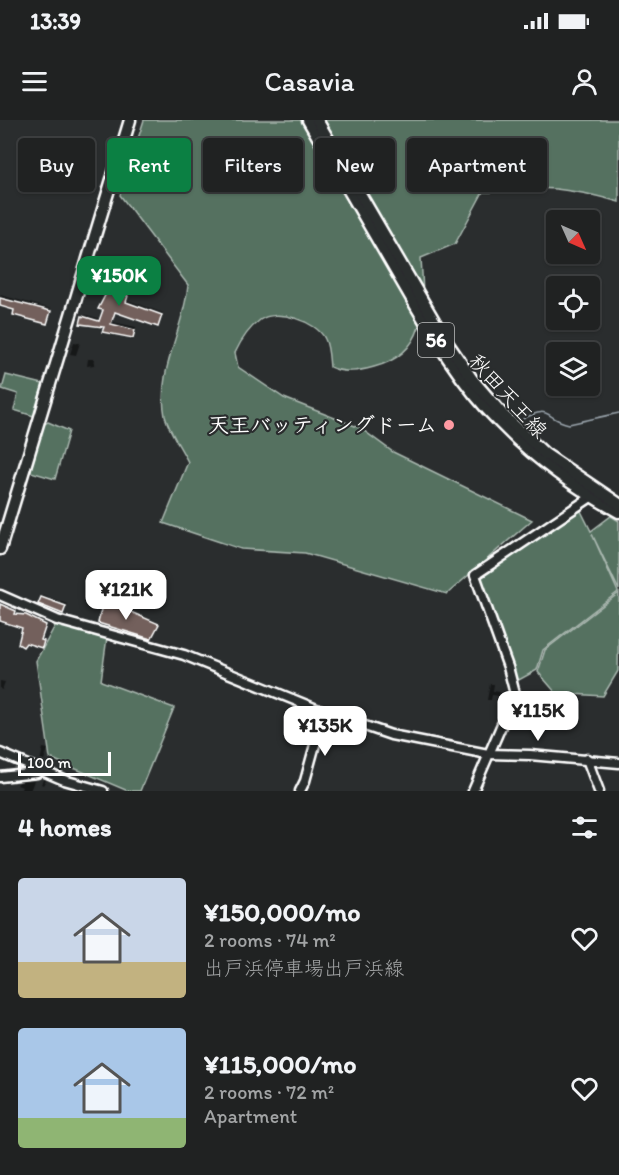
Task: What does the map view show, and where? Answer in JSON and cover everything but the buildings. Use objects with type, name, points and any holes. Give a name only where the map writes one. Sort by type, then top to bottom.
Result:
[{"type":"main road","points":[[0,549],[130,120]]},
{"type":"main road","name":"秋田天王線","points":[[308,120],[419,312],[466,384],[499,422],[540,460],[591,497],[619,512]]},
{"type":"main road","name":"秋田天王線","points":[[317,120],[446,341],[472,379],[504,416],[545,454],[619,504]]},
{"type":"street","points":[[473,791],[515,694],[508,667],[474,575],[591,497]]},
{"type":"street","points":[[0,595],[57,620],[184,655],[324,712],[392,735],[488,754],[619,763]]},
{"type":"street","points":[[300,791],[305,781],[324,712]]},
{"type":"street","points":[[0,753],[64,780],[103,791]]},
{"type":"street","points":[[587,759],[599,791]]},
{"type":"street","points":[[0,777],[37,773],[42,769]]},
{"type":"green space","points":[[144,120],[619,120],[619,202],[547,189],[547,138],[407,138],[407,192],[483,192],[455,244],[421,258],[423,293],[420,324],[405,350],[392,360],[374,367],[357,371],[335,369],[330,367],[327,345],[321,333],[295,318],[276,315],[256,323],[245,335],[235,353],[238,367],[284,398],[360,428],[393,452],[532,520],[447,594],[305,553],[241,549],[163,523],[188,462],[167,422],[163,399],[167,366],[188,285],[120,195],[121,192],[191,192],[191,138],[138,138]]},
{"type":"green space","points":[[6,375],[43,384],[34,416],[14,410],[18,394],[2,389]]},
{"type":"green space","points":[[48,422],[69,431],[55,479],[31,472],[30,468],[44,424]]},
{"type":"green space","points":[[579,507],[591,531],[611,516],[619,521],[619,590],[592,534],[618,592],[543,650],[537,670],[517,681],[499,642],[476,576]]},
{"type":"green space","points":[[619,593],[618,671],[603,696],[556,693],[538,672],[545,650]]},
{"type":"green space","points":[[56,624],[107,637],[101,681],[174,708],[140,791],[128,791],[50,758],[36,661]]},
{"type":"waterway","points":[[521,420],[543,412],[569,424],[619,413]]},
{"type":"place","name":"天王バッティングドーム","points":[[449,425]]}]
